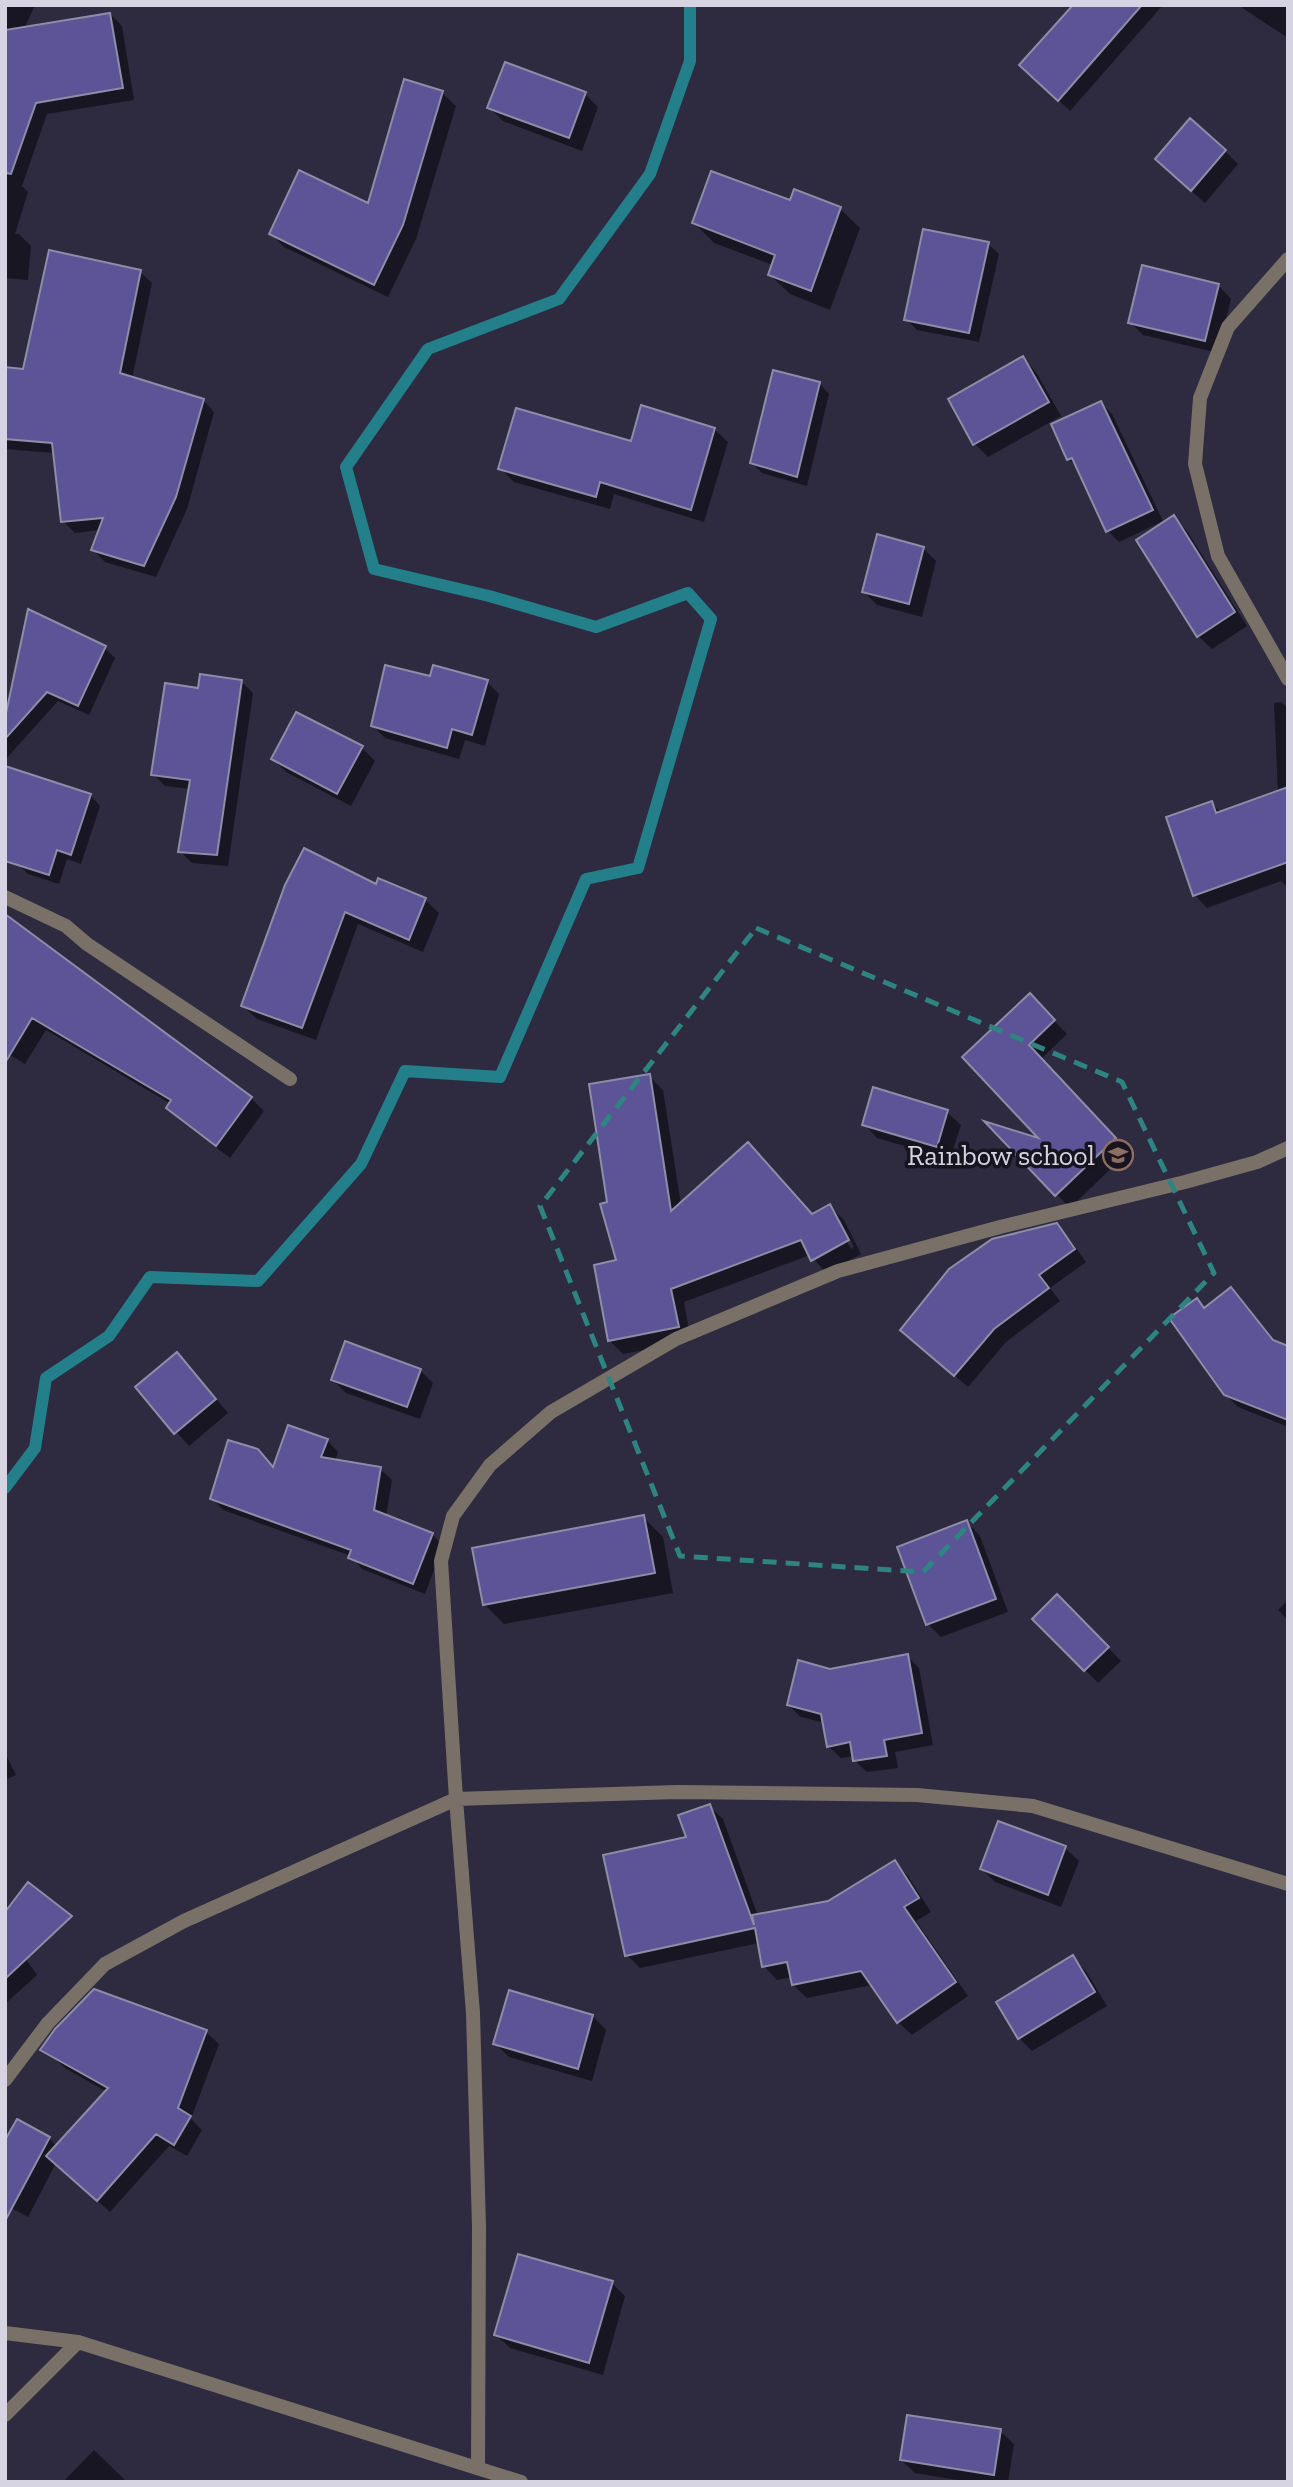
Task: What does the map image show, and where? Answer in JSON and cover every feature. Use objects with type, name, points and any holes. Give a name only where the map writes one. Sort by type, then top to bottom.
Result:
[{"type":"street","points":[[1288,259],[1228,327],[1200,398],[1195,464],[1218,556],[1288,679]]},
{"type":"street","points":[[5,897],[66,926],[87,944],[290,1079]]},
{"type":"street","points":[[478,2468],[479,2227],[473,2013],[440,1561],[453,1516],[490,1465],[551,1412],[676,1339],[838,1271],[1000,1227],[1185,1182],[1257,1162],[1288,1148]]},
{"type":"street","points":[[5,2080],[47,2023],[105,1964],[184,1921],[456,1800],[690,1792],[917,1795],[1033,1806],[1288,1884]]},
{"type":"street","points":[[5,2333],[78,2342],[522,2482]]},
{"type":"street","points":[[5,2415],[78,2342]]},
{"type":"highlighted area","points":[[756,928],[1122,1082],[1214,1273],[923,1572],[680,1556],[540,1206]]},
{"type":"building","points":[[1073,5],[1142,5],[1058,101],[1019,65]]},
{"type":"building","points":[[110,13],[123,88],[36,103],[11,174],[5,173],[5,30]]},
{"type":"building","points":[[505,62],[586,92],[569,138],[487,108]]},
{"type":"building","points":[[404,79],[443,91],[403,225],[374,285],[269,234],[299,170],[368,203]]},
{"type":"building","points":[[1190,118],[1226,150],[1191,191],[1155,159]]},
{"type":"building","points":[[711,171],[790,200],[794,189],[841,207],[811,291],[768,275],[775,255],[692,223]]},
{"type":"building","points":[[923,229],[989,242],[969,333],[904,320]]},
{"type":"building","points":[[49,250],[141,270],[120,373],[204,399],[176,497],[144,566],[91,550],[103,518],[61,522],[52,443],[5,439],[5,367],[23,369]]},
{"type":"building","points":[[1142,265],[1219,284],[1205,341],[1128,323]]},
{"type":"building","points":[[1023,356],[1049,402],[973,445],[948,399]]},
{"type":"building","points":[[773,370],[820,382],[797,477],[750,463]]},
{"type":"building","points":[[1101,401],[1153,510],[1106,532],[1072,458],[1067,460],[1051,424]]},
{"type":"building","points":[[641,405],[715,428],[691,510],[600,482],[596,497],[498,469],[516,408],[631,441]]},
{"type":"building","points":[[1174,515],[1235,612],[1197,637],[1136,540]]},
{"type":"building","points":[[877,534],[924,547],[909,604],[862,592]]},
{"type":"building","points":[[28,609],[106,646],[78,706],[47,692],[5,739],[5,718]]},
{"type":"building","points":[[385,665],[430,676],[433,665],[488,680],[472,735],[452,729],[447,748],[371,726]]},
{"type":"building","points":[[200,674],[242,680],[217,855],[178,852],[190,780],[151,775],[165,683],[198,688]]},
{"type":"building","points":[[296,712],[363,746],[337,794],[271,759]]},
{"type":"building","points":[[5,766],[91,794],[71,855],[57,850],[49,875],[5,861]]},
{"type":"building","points":[[1288,787],[1288,862],[1193,896],[1166,817],[1212,801],[1216,813]]},
{"type":"building","points":[[304,848],[376,884],[378,878],[426,898],[409,940],[345,912],[302,1028],[241,1006],[285,885]]},
{"type":"building","points":[[5,914],[252,1097],[216,1146],[166,1108],[171,1100],[32,1018],[5,1063]]},
{"type":"building","points":[[1030,993],[1055,1020],[1029,1045],[1116,1138],[1055,1196],[984,1121],[1038,1138],[962,1057]]},
{"type":"building","points":[[650,1074],[671,1211],[748,1142],[812,1214],[830,1204],[849,1240],[811,1261],[801,1240],[671,1289],[679,1327],[608,1341],[594,1265],[616,1260],[600,1204],[607,1202],[589,1084]]},
{"type":"building","points":[[873,1087],[948,1110],[937,1147],[862,1125]]},
{"type":"building","points":[[1057,1223],[1075,1249],[1039,1275],[1049,1288],[994,1329],[954,1376],[900,1330],[949,1269],[992,1239]]},
{"type":"building","points":[[1231,1287],[1273,1340],[1288,1346],[1288,1420],[1224,1395],[1169,1318],[1197,1298],[1204,1308]]},
{"type":"building","points":[[345,1341],[421,1369],[407,1407],[331,1380]]},
{"type":"building","points":[[177,1352],[216,1399],[174,1434],[135,1387]]},
{"type":"building","points":[[288,1425],[328,1439],[321,1457],[381,1467],[374,1510],[433,1533],[413,1584],[348,1558],[351,1550],[210,1499],[228,1440],[258,1449],[273,1467]]},
{"type":"building","points":[[644,1515],[655,1573],[483,1605],[472,1548]]},
{"type":"building","points":[[967,1520],[996,1599],[926,1625],[897,1547]]},
{"type":"building","points":[[1057,1594],[1109,1647],[1084,1671],[1032,1619]]},
{"type":"building","points":[[908,1654],[922,1733],[884,1740],[887,1756],[853,1761],[850,1742],[827,1747],[821,1714],[787,1705],[798,1660],[830,1669]]},
{"type":"building","points":[[710,1804],[754,1925],[752,1915],[828,1901],[895,1860],[919,1898],[904,1907],[956,1982],[897,2023],[861,1971],[792,1985],[787,1962],[762,1967],[755,1928],[625,1956],[603,1855],[686,1837],[678,1815]]},
{"type":"building","points":[[998,1821],[1066,1846],[1048,1895],[980,1869]]},
{"type":"building","points":[[28,1882],[72,1916],[5,1979],[5,1912]]},
{"type":"building","points":[[1073,1955],[1095,1992],[1018,2039],[996,2002]]},
{"type":"building","points":[[94,1989],[207,2030],[178,2108],[191,2116],[174,2145],[156,2134],[97,2201],[46,2156],[108,2088],[40,2050],[55,2029]]},
{"type":"building","points":[[509,1990],[593,2015],[578,2069],[493,2044]]},
{"type":"building","points":[[17,2119],[50,2137],[5,2221],[5,2140]]},
{"type":"building","points":[[518,2254],[613,2281],[589,2363],[494,2335]]},
{"type":"building","points":[[907,2415],[1001,2429],[994,2475],[900,2460]]},
{"type":"waterway","points":[[5,1488],[35,1448],[46,1378],[109,1336],[150,1277],[258,1281],[361,1164],[405,1071],[500,1077],[586,879],[638,868],[711,619],[688,593],[596,627],[489,596],[374,569],[346,467],[428,349],[559,299],[650,174],[690,61],[690,5]]},
{"type":"place","name":"Rainbow school","points":[[1118,1155]]}]
